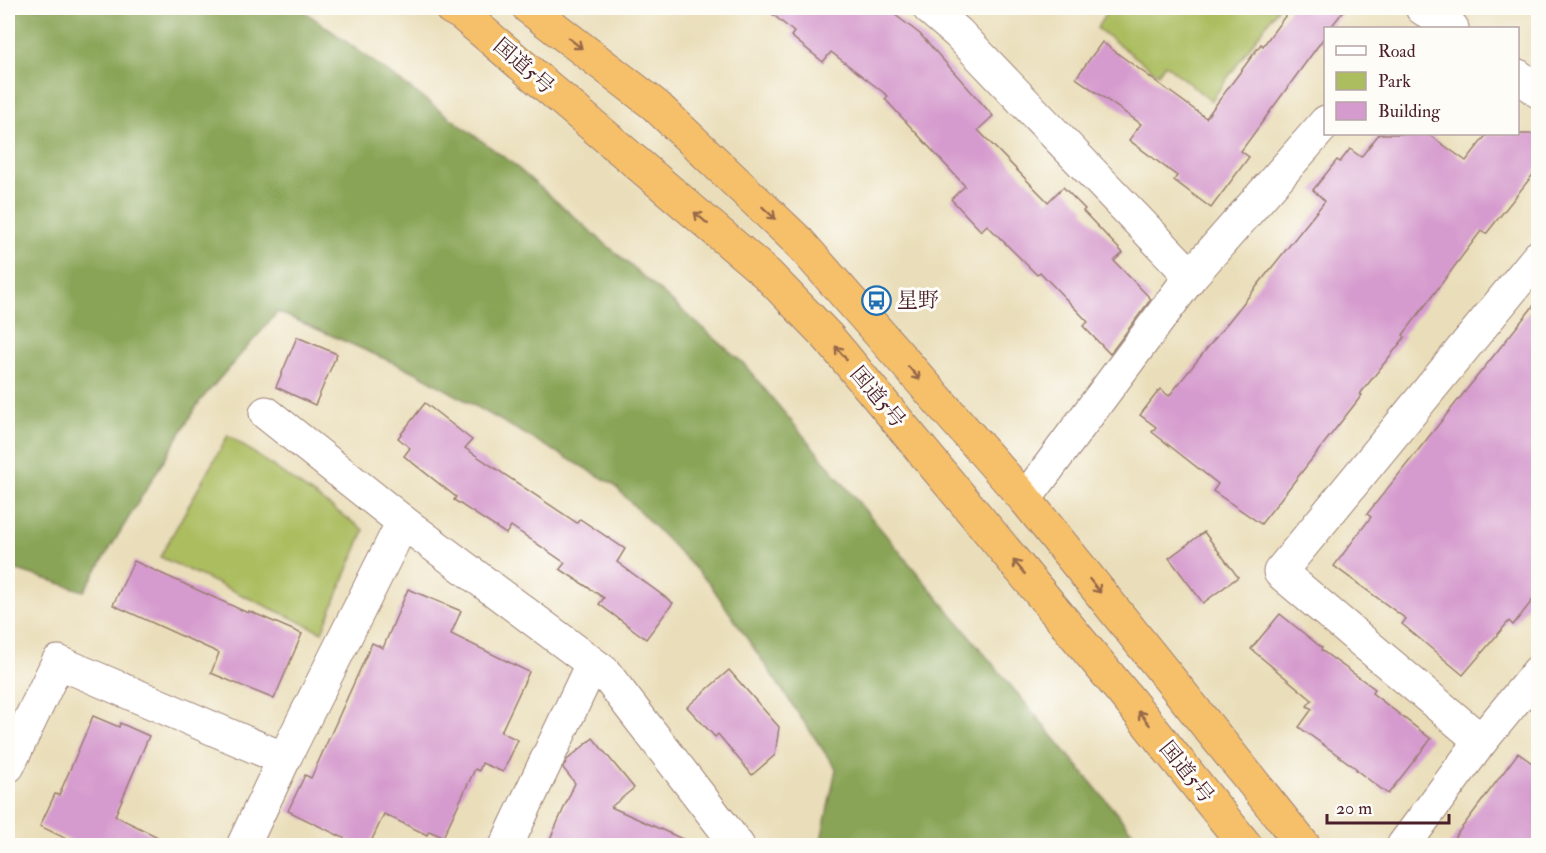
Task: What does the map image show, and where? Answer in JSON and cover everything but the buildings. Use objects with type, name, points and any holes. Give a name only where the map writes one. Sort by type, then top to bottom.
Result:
[{"type":"highway","name":"国道5号","points":[[452,8],[462,14],[763,271],[828,337],[1122,691],[1246,846]]},
{"type":"highway","name":"国道5号","points":[[529,8],[655,105],[800,242],[1024,499],[1304,846]]},
{"type":"street","points":[[929,8],[958,33],[1191,276]]},
{"type":"street","points":[[1418,15],[1449,27]]},
{"type":"street","points":[[1519,77],[1539,91]]},
{"type":"street","points":[[1024,499],[1191,276],[1324,124]]},
{"type":"street","points":[[1481,741],[1280,572],[1539,257]]},
{"type":"street","points":[[266,413],[404,522],[604,672],[738,846]]},
{"type":"street","points":[[243,846],[284,759],[404,522]]},
{"type":"street","points":[[8,766],[58,662],[284,759]]},
{"type":"street","points":[[506,846],[592,664]]},
{"type":"street","points":[[1403,846],[1481,741],[1539,672]]},
{"type":"green space","points":[[8,8],[300,8],[512,163],[743,363],[1143,845],[820,845],[836,769],[710,584],[613,484],[417,373],[278,312],[200,401],[84,591],[8,567]]},
{"type":"green space","points":[[1109,8],[1278,8],[1211,101],[1165,64],[1158,74],[1097,28]]},
{"type":"green space","points":[[228,435],[364,530],[322,632],[160,557]]},
{"type":"place","name":"星野","points":[[876,300]]}]
